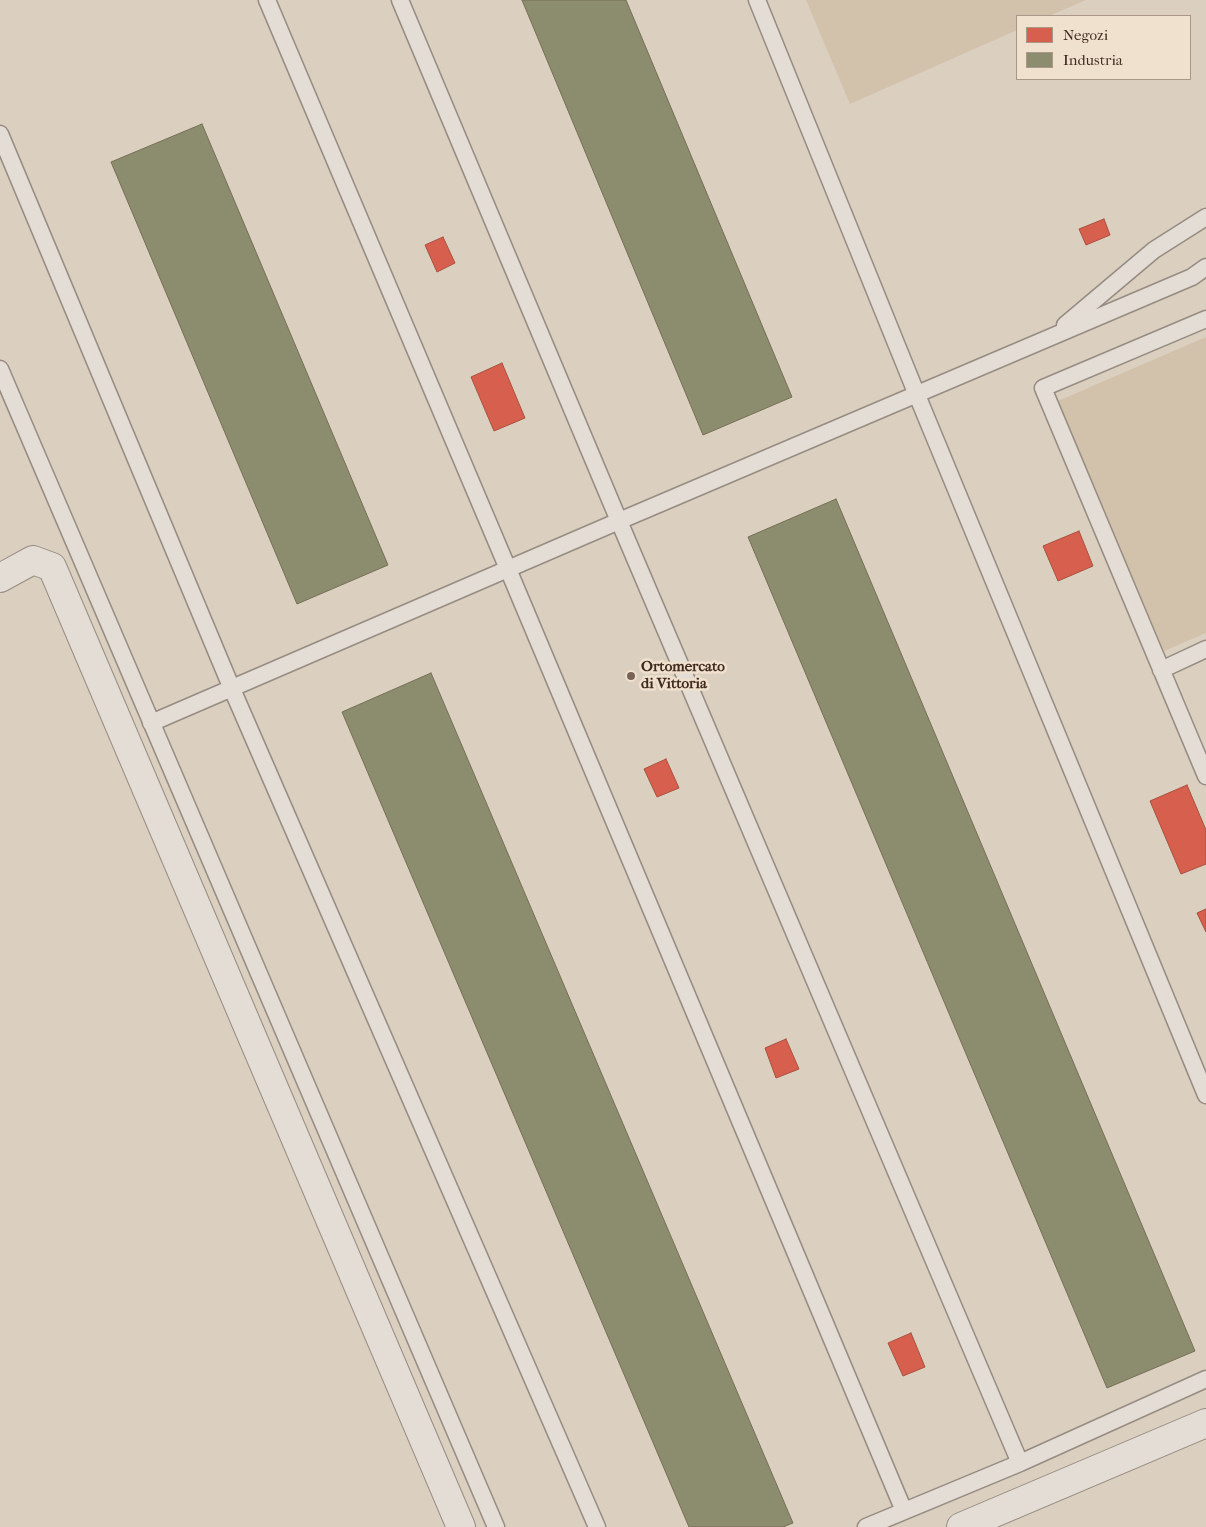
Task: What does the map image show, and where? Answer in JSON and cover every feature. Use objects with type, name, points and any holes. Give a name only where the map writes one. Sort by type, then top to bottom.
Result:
[{"type":"street","points":[[0,578],[33,560],[52,567],[461,1527]]},
{"type":"street","points":[[962,1527],[1206,1423]]},
{"type":"lane","points":[[267,0],[904,1511]]},
{"type":"lane","points":[[400,0],[619,521],[1020,1463]]},
{"type":"lane","points":[[757,0],[916,395],[1206,1094]]},
{"type":"lane","points":[[0,134],[232,689],[597,1527]]},
{"type":"lane","points":[[1053,336],[1154,250],[1206,217]]},
{"type":"lane","points":[[1154,250],[1206,223]]},
{"type":"lane","points":[[151,723],[619,521],[1199,275],[1206,268]]},
{"type":"lane","points":[[1206,319],[1043,388],[1206,776]]},
{"type":"lane","points":[[0,369],[496,1527]]},
{"type":"lane","points":[[1161,670],[1206,649]]},
{"type":"lane","points":[[866,1527],[1020,1463],[1206,1379]]},
{"type":"shaded area","points":[[806,0],[1086,0],[1051,15],[1016,15],[1016,30],[850,104]]},
{"type":"shaded area","points":[[1206,337],[1206,633],[1164,651],[1058,401]]},
{"type":"building: Negozi","points":[[1104,219],[1110,235],[1086,245],[1079,229]]},
{"type":"building: Negozi","points":[[443,237],[455,263],[437,272],[425,245]]},
{"type":"building: Negozi","points":[[502,363],[525,418],[494,431],[471,377]]},
{"type":"building: Negozi","points":[[1079,531],[1093,566],[1058,581],[1043,546]]},
{"type":"building: Negozi","points":[[666,759],[679,788],[657,797],[644,769]]},
{"type":"building: Negozi","points":[[1187,785],[1206,830],[1206,864],[1181,874],[1150,801]]},
{"type":"building: Negozi","points":[[1206,909],[1206,932],[1197,913]]},
{"type":"building: Negozi","points":[[786,1039],[799,1069],[776,1078],[765,1048]]},
{"type":"building: Negozi","points":[[911,1333],[925,1367],[903,1376],[888,1343]]},
{"type":"building: Industria","points":[[522,0],[626,0],[792,397],[703,435]]},
{"type":"building: Industria","points":[[202,124],[388,565],[297,604],[111,162]]},
{"type":"building: Industria","points":[[836,499],[1195,1351],[1107,1388],[748,537]]},
{"type":"building: Industria","points":[[431,673],[793,1523],[783,1527],[689,1527],[342,712]]},
{"type":"place","name":"Ortomercato di Vittoria","points":[[631,676]]}]
